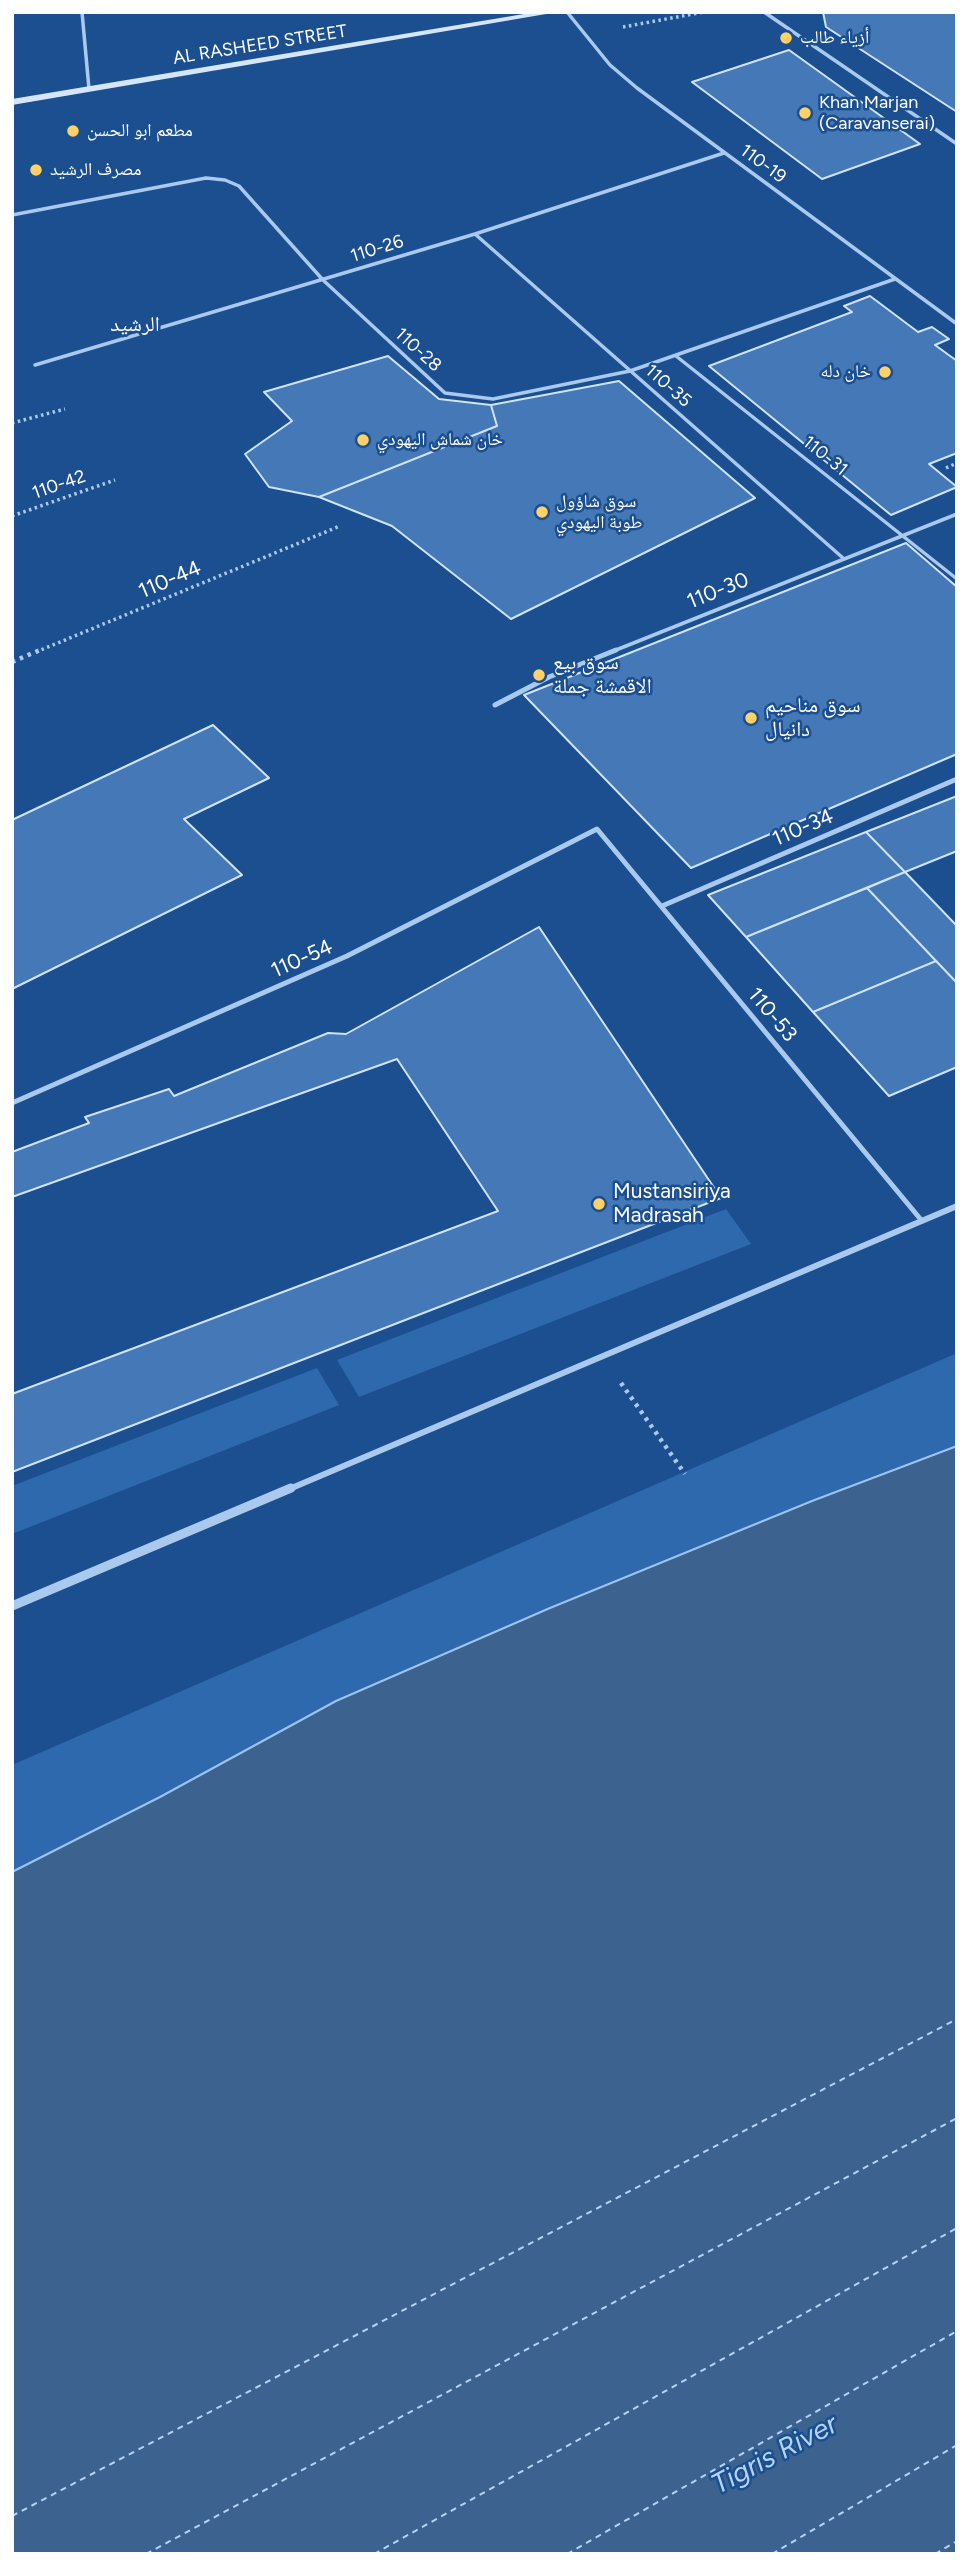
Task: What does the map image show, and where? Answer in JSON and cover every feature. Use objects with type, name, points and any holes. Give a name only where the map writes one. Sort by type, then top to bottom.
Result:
[{"type":"main road","name":"AL RASHEED STREET","points":[[12,102],[554,12]]},
{"type":"street","points":[[12,1606],[957,1206]]},
{"type":"lane","points":[[82,12],[89,89]]},
{"type":"lane","name":"110-19","points":[[567,12],[610,65],[637,88],[957,324]]},
{"type":"lane","points":[[764,12],[957,144]]},
{"type":"lane","name":"110-26","points":[[35,365],[475,234],[724,153]]},
{"type":"lane","name":"110-28","points":[[12,215],[206,178],[225,180],[239,186],[323,280],[445,393],[494,399],[630,371],[895,279]]},
{"type":"lane","name":"110-35","points":[[475,234],[843,558]]},
{"type":"lane","name":"110-31","points":[[676,355],[957,579]]},
{"type":"lane","name":"110-30","points":[[495,705],[549,677],[957,514]]},
{"type":"lane","name":"110-34","points":[[662,906],[957,779]]},
{"type":"lane","name":"110-53","points":[[597,829],[922,1221]]},
{"type":"lane","name":"110-54","points":[[12,1104],[347,956],[597,829]]},
{"type":"path","points":[[615,29],[704,12]]},
{"type":"path","points":[[12,423],[65,409]]},
{"type":"path","points":[[946,468],[957,463]]},
{"type":"path","name":"110-42","points":[[12,516],[115,480]]},
{"type":"path","name":"110-44","points":[[12,662],[340,526]]},
{"type":"path","points":[[622,1384],[685,1474]]},
{"type":"shaded area","points":[[726,1209],[751,1244],[359,1397],[337,1360]]},
{"type":"shaded area","points":[[957,1353],[957,1446],[812,1501],[160,1797],[12,1872],[12,1765]]},
{"type":"shaded area","points":[[317,1368],[339,1405],[12,1534],[12,1486]]},
{"type":"water","name":"Tigris River","points":[[957,1446],[957,2554],[12,2554],[12,1872],[160,1797],[336,1701],[550,1608],[812,1501]]},
{"type":"building","points":[[823,12],[957,12],[957,112],[826,27]]},
{"type":"building","name":"Khan Marjan (Caravanserai)","points":[[789,50],[920,144],[822,179],[692,82]]},
{"type":"building","points":[[870,296],[918,332],[932,327],[949,339],[935,345],[957,361],[957,453],[929,464],[957,487],[891,515],[709,366],[852,312],[844,306]]},
{"type":"building","name":"خان شماش اليهودي","points":[[388,356],[439,399],[491,405],[497,426],[319,497],[269,487],[245,454],[292,421],[264,392]]},
{"type":"building","name":"سوق شاؤول طوبة اليهودي","points":[[619,381],[755,498],[511,619],[392,526],[319,497],[497,426],[491,405]]},
{"type":"building","name":"سوق مناحيم دانيال","points":[[906,543],[957,587],[957,754],[691,868],[524,695]]},
{"type":"building","points":[[213,725],[269,778],[184,819],[242,875],[12,989],[12,820]]},
{"type":"building","points":[[957,796],[957,851],[905,872],[866,832]]},
{"type":"building","points":[[866,832],[905,872],[746,937],[708,895]]},
{"type":"building","points":[[905,872],[957,926],[957,983],[867,888]]},
{"type":"building","points":[[867,888],[936,961],[813,1012],[746,937]]},
{"type":"building","name":"Mustansiriya Madrasah","points":[[539,927],[721,1198],[12,1472],[12,1394],[498,1211],[397,1059],[12,1197],[12,1152],[89,1123],[85,1117],[169,1089],[174,1096],[328,1033],[346,1034]]},
{"type":"building","points":[[936,961],[957,983],[957,1067],[889,1096],[813,1012]]},
{"type":"ferry route","points":[[12,2516],[957,2019]]},
{"type":"ferry route","points":[[146,2554],[957,2118]]},
{"type":"ferry route","points":[[374,2554],[957,2228]]},
{"type":"ferry route","points":[[567,2554],[957,2331]]},
{"type":"ferry route","points":[[772,2554],[957,2445]]},
{"type":"ferry route","points":[[935,2554],[957,2541]]},
{"type":"place","name":"أزياء طالب","points":[[786,38]]},
{"type":"place","name":"Khan Marjan (Caravanserai)","points":[[805,113]]},
{"type":"place","name":"مطعم ابو الحسن","points":[[73,131]]},
{"type":"place","name":"مصرف الرشيد","points":[[36,170]]},
{"type":"place","name":"خان دله","points":[[885,372]]},
{"type":"place","name":"خان شماش اليهودي","points":[[363,440]]},
{"type":"place","name":"سوق شاؤول طوبة اليهودي","points":[[542,512]]},
{"type":"place","name":"سوق بيع الاقمشة جملة","points":[[539,675]]},
{"type":"place","name":"سوق مناحيم دانيال","points":[[751,718]]},
{"type":"place","name":"Mustansiriya Madrasah","points":[[599,1204]]},
{"type":"district","name":"الرشيد","points":[[135,325]]}]
